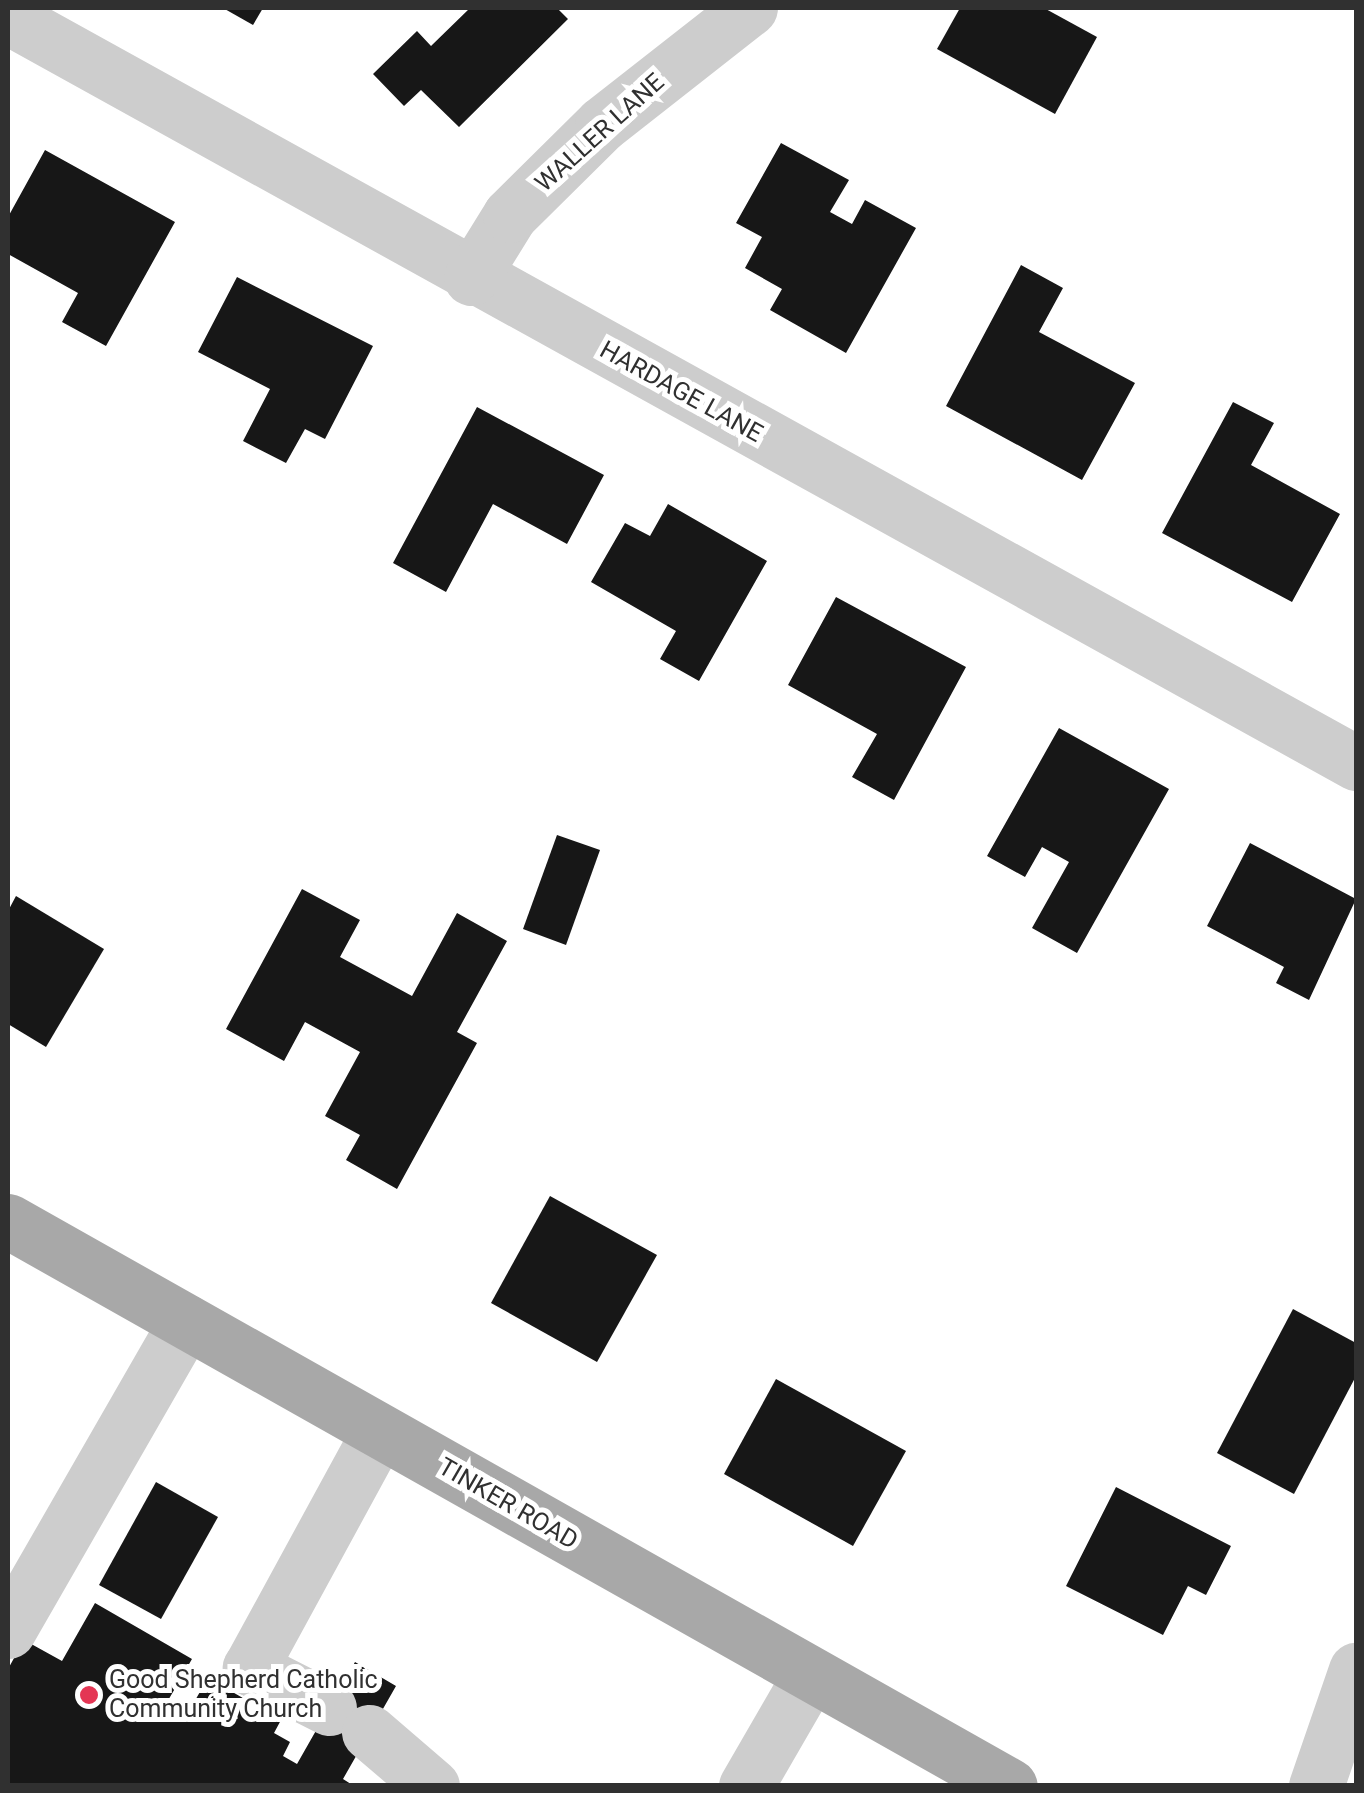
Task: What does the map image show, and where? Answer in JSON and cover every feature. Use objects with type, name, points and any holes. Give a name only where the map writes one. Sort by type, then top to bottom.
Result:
[{"type":"main road","name":"TINKER ROAD","points":[[8,1221],[1010,1786]]},
{"type":"street","name":"WALLER LANE","points":[[471,278],[510,215],[602,124],[750,8]]},
{"type":"street","name":"HARDAGE LANE","points":[[8,17],[471,278],[1356,763]]},
{"type":"street","points":[[8,1631],[186,1322]]},
{"type":"street","points":[[380,1432],[250,1668],[349,1720],[432,1786]]},
{"type":"street","points":[[1316,1786],[1356,1670]]},
{"type":"street","points":[[746,1786],[810,1675]]},
{"type":"building","points":[[223,8],[263,8],[253,25]]},
{"type":"building","points":[[470,8],[557,8],[568,19],[459,127],[421,90],[404,106],[373,74],[417,31],[431,46]]},
{"type":"building","points":[[960,8],[1044,8],[1097,37],[1055,114],[937,49]]},
{"type":"building","points":[[781,143],[849,180],[830,212],[852,224],[865,200],[916,228],[846,353],[770,310],[782,289],[745,268],[762,237],[736,223]]},
{"type":"building","points":[[45,150],[175,222],[106,346],[62,322],[78,293],[8,254],[8,217]]},
{"type":"building","points":[[1021,265],[1063,288],[1039,332],[1135,383],[1082,480],[946,406]]},
{"type":"building","points":[[237,277],[373,346],[325,439],[305,429],[286,463],[243,441],[270,389],[198,352]]},
{"type":"building","points":[[1233,402],[1274,423],[1251,465],[1340,514],[1292,602],[1162,533]]},
{"type":"building","points":[[477,407],[604,475],[567,544],[493,504],[446,592],[393,563]]},
{"type":"building","points":[[668,504],[767,561],[699,681],[660,659],[676,631],[591,582],[625,523],[650,536]]},
{"type":"building","points":[[836,597],[966,667],[894,800],[852,777],[877,734],[788,685]]},
{"type":"building","points":[[1059,728],[1169,789],[1077,953],[1032,928],[1069,862],[1042,847],[1025,877],[987,856]]},
{"type":"building","points":[[557,835],[600,850],[566,945],[523,929]]},
{"type":"building","points":[[1250,843],[1356,899],[1309,1000],[1276,983],[1284,967],[1207,926]]},
{"type":"building","points":[[302,889],[360,920],[340,957],[412,996],[457,913],[507,941],[457,1032],[477,1043],[397,1189],[346,1160],[360,1135],[325,1116],[360,1052],[305,1022],[284,1061],[226,1029]]},
{"type":"building","points":[[16,896],[104,949],[46,1047],[8,1024],[8,911]]},
{"type":"building","points":[[550,1196],[657,1255],[597,1362],[491,1303]]},
{"type":"building","points":[[1293,1309],[1356,1343],[1356,1376],[1294,1494],[1217,1453]]},
{"type":"building","points":[[776,1379],[906,1451],[853,1546],[724,1474]]},
{"type":"building","points":[[156,1482],[218,1517],[161,1619],[99,1585]]},
{"type":"building","points":[[1116,1487],[1231,1546],[1206,1595],[1188,1586],[1163,1635],[1066,1586]]},
{"type":"building","name":"Good Shepherd Catholic Community Church","points":[[95,1603],[192,1659],[166,1704],[186,1716],[208,1678],[281,1720],[274,1733],[290,1742],[283,1756],[297,1764],[355,1662],[396,1686],[343,1779],[354,1786],[8,1786],[8,1669],[24,1640],[62,1661]]},
{"type":"place","name":"Good Shepherd Catholic Community Church","points":[[89,1695]]}]
